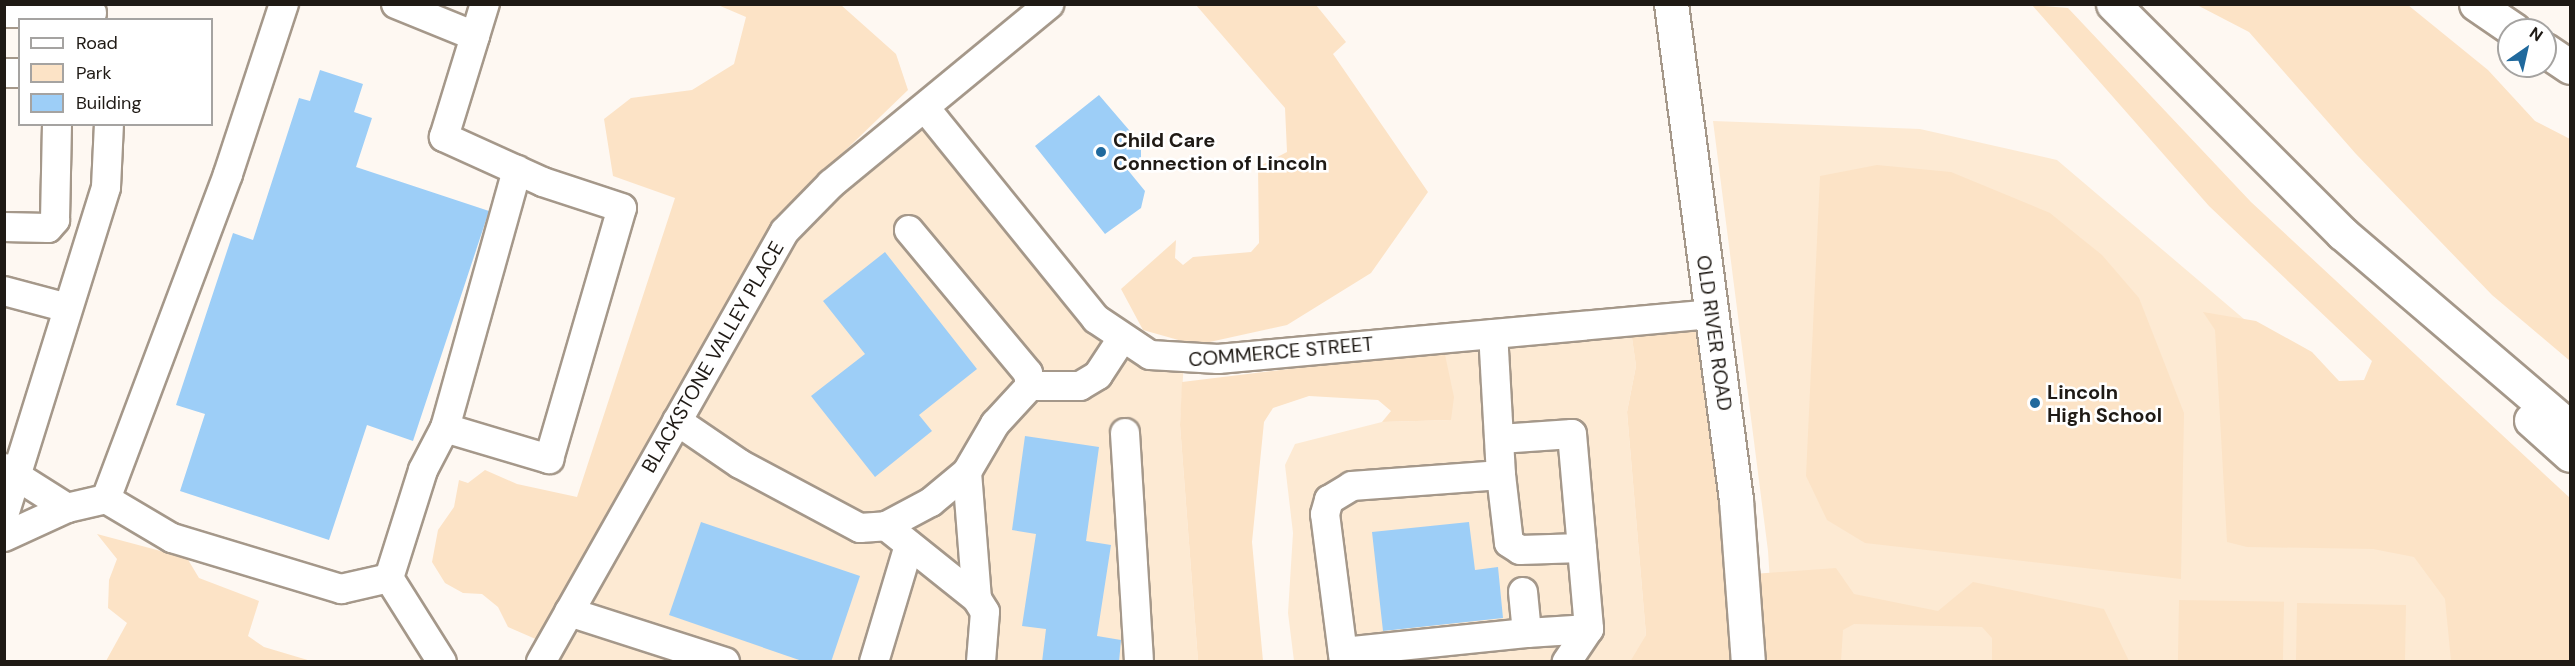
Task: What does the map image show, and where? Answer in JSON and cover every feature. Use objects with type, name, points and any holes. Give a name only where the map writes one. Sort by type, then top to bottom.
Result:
[{"type":"main road","name":"OLD RIVER ROAD","points":[[1671,4],[1742,548],[1748,662]]},
{"type":"main road","points":[[2114,4],[2397,284],[2501,393],[2571,455]]},
{"type":"main road","points":[[2476,4],[2497,18]]},
{"type":"main road","points":[[2557,58],[2571,67]]},
{"type":"main road","points":[[2397,284],[2571,428]]},
{"type":"street","points":[[106,499],[228,174],[284,4]]},
{"type":"street","points":[[396,4],[475,36]]},
{"type":"street","points":[[445,428],[549,459],[622,208],[517,170],[444,137],[485,4]]},
{"type":"street","name":"BLACKSTONE VALLEY PLACE","points":[[541,662],[785,231],[831,184],[926,109],[1049,4]]},
{"type":"street","points":[[4,13],[94,12]]},
{"type":"street","name":"COMMERCE STREET","points":[[926,109],[1082,303],[1121,340],[1150,355],[1192,361],[1711,314]]},
{"type":"street","points":[[4,227],[48,228],[56,220],[57,126]]},
{"type":"street","points":[[4,515],[12,473],[68,308],[108,175],[109,126]]},
{"type":"street","points":[[442,662],[389,578],[423,470],[445,428],[517,170]]},
{"type":"street","points":[[909,230],[1028,373],[1030,386]]},
{"type":"street","points":[[4,291],[68,308]]},
{"type":"street","points":[[1492,334],[1501,475],[1509,543],[1520,550],[1582,548]]},
{"type":"street","points":[[677,421],[804,501],[860,528],[886,526],[931,502],[967,472],[994,424],[1030,386],[1080,386],[1098,375],[1121,340]]},
{"type":"street","points":[[1125,433],[1139,662]]},
{"type":"street","points":[[1500,439],[1572,434],[1589,629],[1567,662]]},
{"type":"street","points":[[967,472],[977,599]]},
{"type":"street","points":[[12,473],[67,508]]},
{"type":"street","points":[[1501,475],[1337,490],[1325,514],[1344,657],[1527,633],[1589,629]]},
{"type":"street","points":[[4,537],[67,508],[106,499],[172,538],[340,589],[389,578]]},
{"type":"street","points":[[886,526],[977,599],[985,612],[981,662]]},
{"type":"street","points":[[874,662],[909,545]]},
{"type":"street","points":[[1523,592],[1527,633]]},
{"type":"street","points":[[569,612],[725,662]]},
{"type":"shaded area","points":[[921,112],[1115,345],[1184,361],[1180,425],[1198,661],[538,662],[795,218]]},
{"type":"shaded area","name":"Lincoln High School","points":[[1713,121],[1920,129],[2057,160],[2278,348],[2450,575],[2480,661],[1775,661],[1768,551]]},
{"type":"shaded area","points":[[1630,324],[1636,366],[1627,412],[1646,635],[1638,657],[1630,662],[1294,661],[1288,613],[1293,533],[1285,465],[1295,444],[1382,422],[1451,420],[1443,343]]},
{"type":"green space","points":[[718,5],[841,5],[896,54],[908,90],[798,196],[547,644],[508,627],[498,607],[482,594],[463,593],[445,583],[432,562],[438,530],[454,507],[459,480],[468,483],[485,470],[517,484],[577,497],[675,198],[613,176],[604,119],[631,98],[692,90],[734,64],[746,17]]},
{"type":"green space","points":[[1196,5],[1316,5],[1346,42],[1333,54],[1428,192],[1371,273],[1287,325],[1196,345],[1143,330],[1121,289],[1176,240],[1175,258],[1183,265],[1193,257],[1251,252],[1259,243],[1258,167],[1287,152],[1285,108]]},
{"type":"green space","points":[[2032,5],[2068,8],[2251,202],[2570,498],[2570,661],[2451,661],[2445,599],[2414,557],[2373,549],[2247,547],[2227,542],[2215,330],[2203,312],[2256,321],[2312,352],[2339,381],[2364,380],[2372,361],[2209,206]]},
{"type":"green space","points":[[2197,5],[2408,5],[2488,70],[2535,121],[2570,139],[2570,361],[2492,295],[2356,154],[2249,32]]},
{"type":"green space","points":[[1877,165],[1951,172],[2050,213],[2102,255],[2139,298],[2184,413],[2181,579],[1865,543],[1827,520],[1806,476],[1820,176]]},
{"type":"green space","points":[[1704,312],[1739,575],[1836,568],[1854,594],[1938,611],[1973,582],[2104,609],[2129,661],[1992,661],[1992,638],[1982,627],[1854,624],[1843,630],[1841,661],[1630,662],[1646,635],[1627,412],[1636,366],[1630,324]]},
{"type":"green space","points":[[1444,350],[1454,397],[1451,420],[1382,422],[1391,411],[1378,400],[1309,396],[1273,408],[1264,422],[1252,542],[1263,661],[1198,661],[1180,425],[1182,382]]},
{"type":"green space","points":[[97,534],[187,558],[199,578],[259,601],[248,636],[264,647],[311,661],[106,661],[127,623],[108,608],[109,580],[117,559]]},
{"type":"green space","points":[[2179,600],[2284,602],[2283,662],[2178,661]]},
{"type":"green space","points":[[2297,603],[2406,605],[2405,662],[2296,661]]},
{"type":"building","points":[[320,70],[363,84],[354,112],[372,118],[356,167],[489,211],[413,441],[367,425],[329,540],[180,491],[205,414],[176,405],[233,233],[253,240],[299,98],[310,101]]},
{"type":"building","points":[[1099,95],[1141,144],[1141,157],[1127,169],[1145,191],[1141,208],[1105,234],[1035,146]]},
{"type":"building","points":[[885,252],[977,369],[919,415],[932,431],[875,477],[811,396],[865,354],[823,301]]},
{"type":"building","points":[[1025,436],[1099,447],[1086,541],[1111,545],[1097,636],[1121,640],[1119,662],[1042,662],[1046,629],[1022,626],[1036,534],[1012,530]]},
{"type":"building","points":[[701,522],[860,576],[831,662],[805,662],[669,615]]},
{"type":"building","points":[[1469,522],[1475,570],[1498,567],[1503,618],[1383,631],[1372,532]]},
{"type":"place","name":"Child Care Connection of Lincoln","points":[[1101,152]]},
{"type":"place","name":"Lincoln High School","points":[[2035,403]]}]
